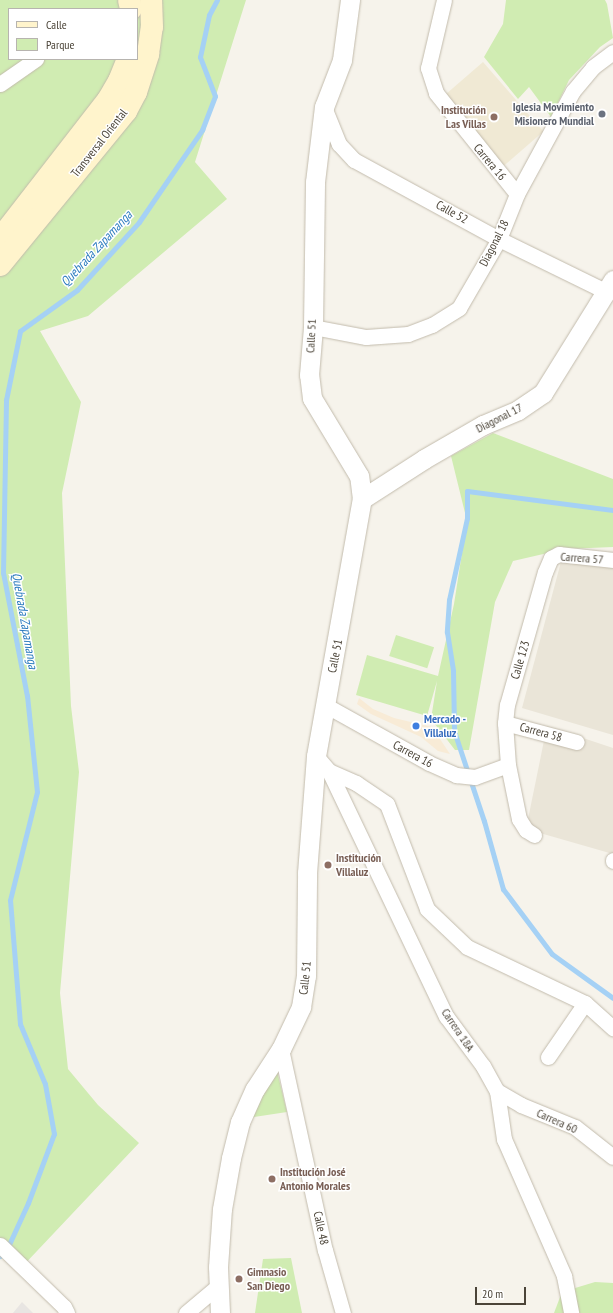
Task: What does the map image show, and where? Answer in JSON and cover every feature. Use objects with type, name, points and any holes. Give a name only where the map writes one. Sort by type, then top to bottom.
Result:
[{"type":"main road","name":"Transversal Oriental","points":[[0,265],[126,111],[136,92],[148,54],[152,27],[151,0]]},
{"type":"main road","name":"Transversal Oriental","points":[[0,239],[108,100],[120,81],[128,60]]},
{"type":"street","name":"Calle 51","points":[[220,1313],[218,1286],[222,1208],[231,1158],[240,1122],[255,1089],[282,1049],[301,1007],[306,976],[307,873],[316,756],[362,499],[359,476],[312,398],[309,375],[313,328],[313,210],[324,107],[342,60],[350,0]]},
{"type":"street","name":"Carrera 16","points":[[444,0],[428,68],[436,93],[518,194]]},
{"type":"street","name":"Diagonal 18","points":[[313,328],[366,337],[408,334],[432,325],[459,308],[499,239],[518,194],[573,91],[593,67],[613,52]]},
{"type":"street","points":[[0,84],[35,60]]},
{"type":"street","name":"Calle 52","points":[[324,107],[339,144],[354,160],[499,239],[609,285]]},
{"type":"street","name":"Diagonal 17","points":[[362,499],[431,455],[483,425],[518,410],[542,393],[609,285]]},
{"type":"street","name":"Carrera 57","points":[[551,558],[559,554],[613,560]]},
{"type":"street","name":"Calle 123","points":[[534,835],[526,830],[519,819],[508,765],[505,723],[508,705],[551,558]]},
{"type":"street","name":"Carrera 16","points":[[325,705],[456,775],[475,777],[508,765]]},
{"type":"street","name":"Carrera 58","points":[[505,723],[577,742]]},
{"type":"street","name":"Carrera 18A","points":[[316,756],[329,771],[446,1016],[483,1066],[498,1091],[504,1139],[564,1276],[571,1313]]},
{"type":"street","points":[[329,771],[356,783],[387,804],[427,909],[467,947],[585,1003],[613,1028]]},
{"type":"street","points":[[548,1057],[585,1003]]},
{"type":"street","name":"Calle 48","points":[[282,1049],[325,1250],[343,1313]]},
{"type":"street","name":"Carrera 60","points":[[498,1091],[520,1105],[575,1127],[613,1158]]},
{"type":"street","points":[[0,1245],[67,1313]]},
{"type":"street","points":[[186,1313],[218,1286]]},
{"type":"shaded area","points":[[483,62],[543,131],[504,166],[444,96]]},
{"type":"shaded area","points":[[562,558],[613,565],[613,735],[522,708]]},
{"type":"shaded area","name":"Mercado - Villaluz","points":[[359,698],[373,709],[394,718],[432,727],[450,754],[438,751],[421,737],[371,714],[357,704]]},
{"type":"shaded area","points":[[547,726],[613,748],[613,854],[526,829]]},
{"type":"shaded area","points":[[22,1302],[33,1313],[13,1313]]},
{"type":"green space","points":[[0,0],[246,0],[195,162],[227,199],[88,316],[40,331],[81,402],[62,493],[71,706],[79,772],[60,993],[68,1069],[98,1105],[139,1143],[20,1269],[0,1250]]},
{"type":"green space","points":[[506,0],[605,0],[607,4],[613,38],[600,47],[569,80],[551,117],[529,87],[518,99],[484,57],[503,24]]},
{"type":"green space","points":[[493,433],[613,479],[613,547],[565,549],[513,561],[495,602],[469,750],[455,750],[431,719],[437,681],[427,716],[356,695],[367,655],[438,676],[454,604],[467,521],[451,456]]},
{"type":"green space","points":[[396,635],[434,647],[427,668],[389,656]]},
{"type":"green space","points":[[277,1071],[287,1112],[248,1118]]},
{"type":"green space","points":[[291,1258],[302,1313],[255,1313],[263,1259]]},
{"type":"green space","points":[[595,1282],[613,1283],[613,1313],[554,1313],[562,1292]]},
{"type":"waterway","name":"Quebrada Zapamanga","points":[[0,1256],[6,1251],[28,1203],[54,1134],[45,1084],[20,1024],[10,900],[37,792],[27,696],[3,573],[6,400],[20,331],[77,290],[139,222],[202,130],[215,96],[200,57],[209,15],[217,0]]},
{"type":"waterway","points":[[613,510],[467,491],[467,518],[449,600],[447,632],[453,671],[454,731],[484,821],[503,889],[552,954],[613,998]]},
{"type":"place","name":"Iglesia Movimiento Misionero Mundial","points":[[602,114]]},
{"type":"place","name":"Institución Las Villas","points":[[494,117]]},
{"type":"place","name":"Mercado - Villaluz","points":[[416,726]]},
{"type":"place","name":"Institución Villaluz","points":[[328,865]]},
{"type":"place","name":"Institución José Antonio Morales","points":[[272,1179]]},
{"type":"place","name":"Gimnasio San Diego","points":[[239,1279]]}]
